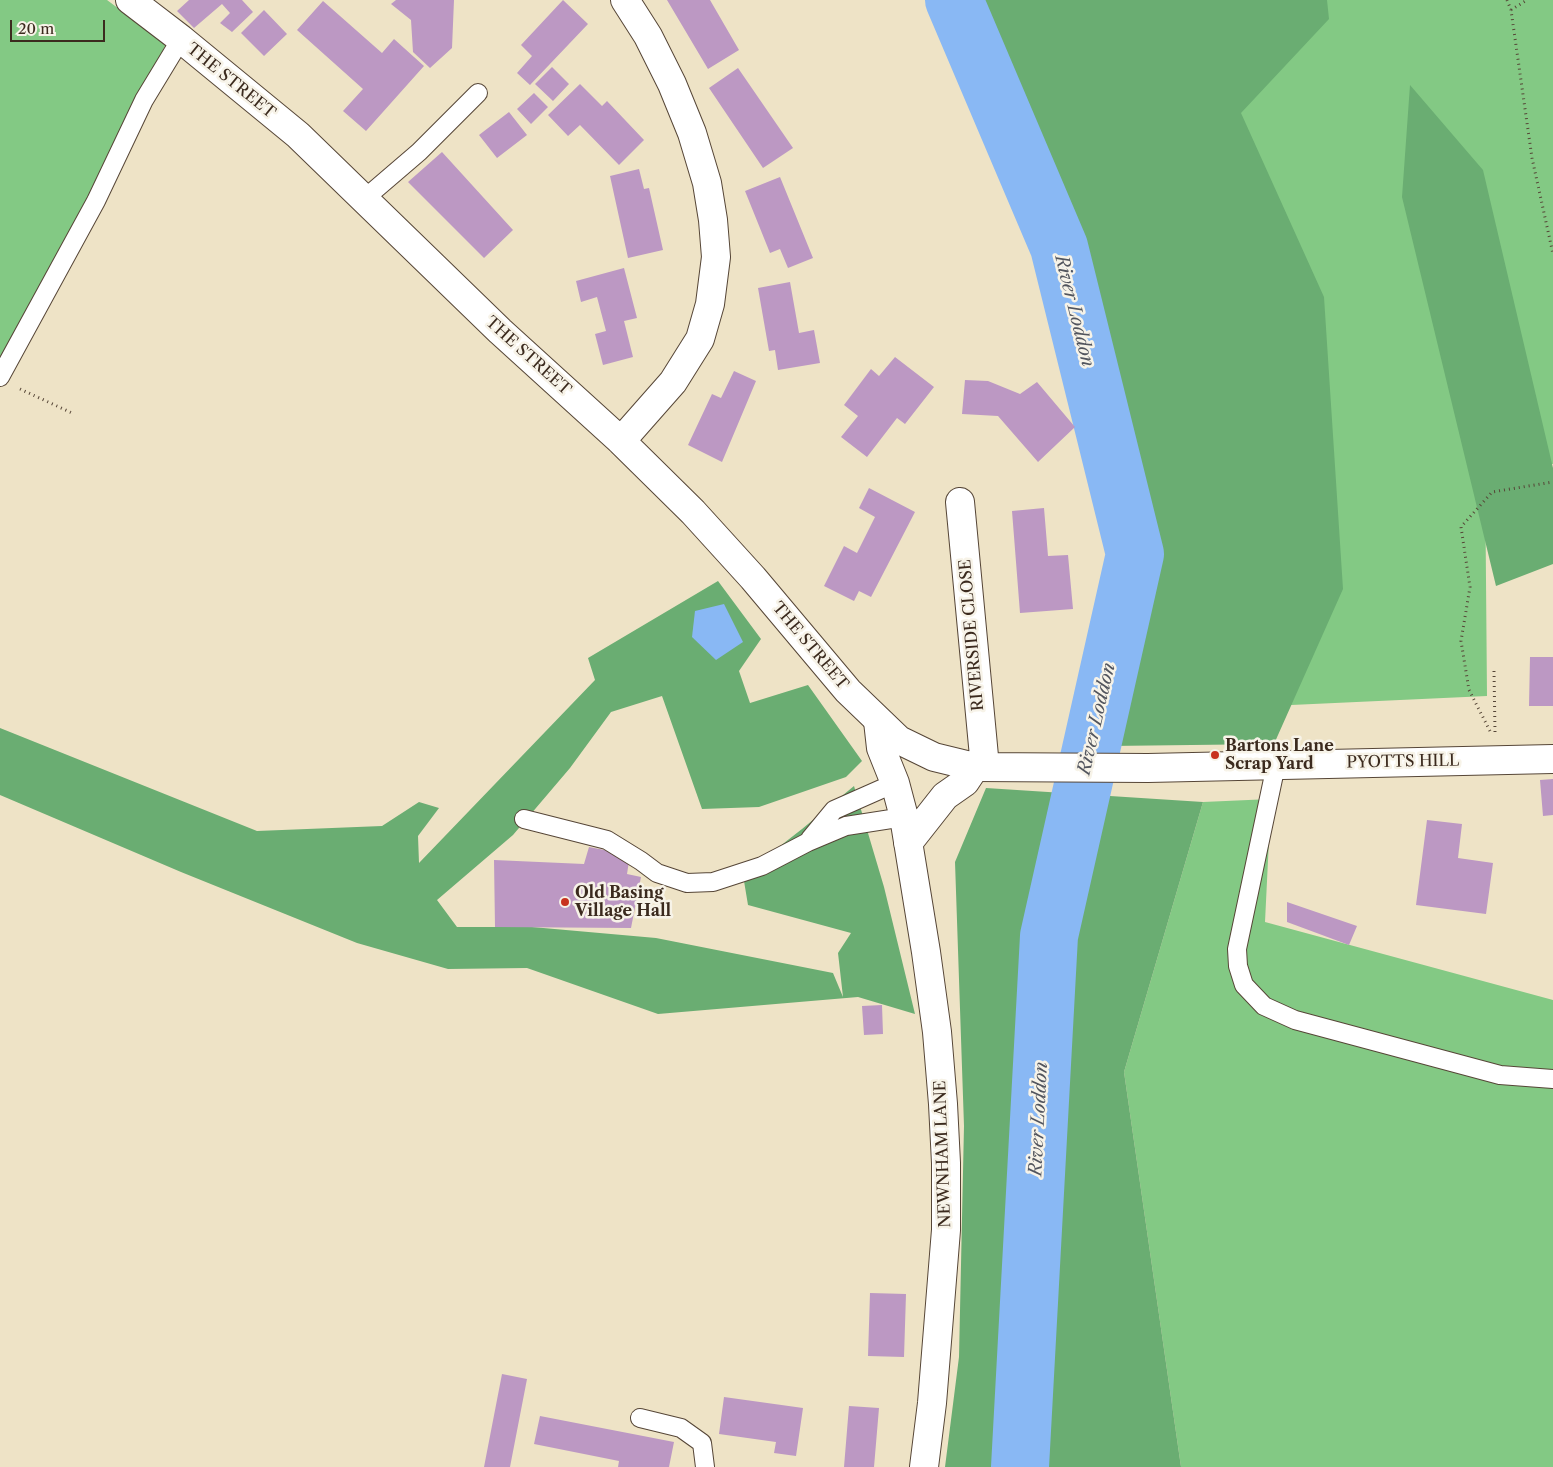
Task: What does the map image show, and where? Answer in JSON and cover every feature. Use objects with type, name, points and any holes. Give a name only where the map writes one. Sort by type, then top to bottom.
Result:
[{"type":"street","name":"THE STREET","points":[[130,0],[298,135],[500,331],[621,441],[693,512],[753,578],[848,692],[899,740]]},
{"type":"street","points":[[621,441],[673,382],[700,339],[710,304],[716,257],[713,220],[707,184],[692,133],[672,84],[648,36],[625,0]]},
{"type":"street","name":"RIVERSIDE CLOSE","points":[[960,502],[980,767]]},
{"type":"street","name":"NEWNHAM LANE","points":[[878,721],[880,748],[894,783],[906,830],[926,952],[937,1032],[946,1163],[946,1230],[932,1403],[924,1467]]},
{"type":"street","name":"PYOTTS HILL","points":[[899,740],[934,757],[980,767],[1148,768],[1276,765],[1496,752],[1553,758]]},
{"type":"street","points":[[906,830],[980,767]]},
{"type":"lane","points":[[0,377],[96,201],[144,100],[180,39]]},
{"type":"lane","points":[[363,200],[419,152],[478,93]]},
{"type":"lane","points":[[1276,765],[1237,949],[1238,966],[1244,985],[1264,1006],[1295,1020],[1500,1075],[1553,1079]]},
{"type":"lane","points":[[808,842],[834,810],[894,783]]},
{"type":"lane","points":[[524,819],[607,840],[657,873],[686,883],[713,882],[762,866],[808,842],[846,826],[906,830]]},
{"type":"lane","points":[[640,1418],[681,1428],[702,1443],[705,1467]]},
{"type":"path","points":[[1507,0],[1511,10],[1532,158],[1553,254]]},
{"type":"path","points":[[1511,10],[1527,0]]},
{"type":"path","points":[[33,395],[72,413]]},
{"type":"path","points":[[1496,752],[1488,726],[1469,690],[1460,641],[1470,587],[1461,527],[1492,492],[1553,482]]},
{"type":"path","points":[[1494,671],[1496,752]]},
{"type":"green space","points":[[0,0],[107,0],[166,44],[0,385]]},
{"type":"green space","points":[[977,0],[1327,0],[1329,19],[1241,113],[1324,297],[1343,589],[1274,744],[1109,746],[1148,550],[1072,238]]},
{"type":"green space","points":[[1002,0],[1553,0],[1553,464],[1485,465],[1487,696],[1139,712],[1177,569]]},
{"type":"green space","points":[[1410,85],[1483,170],[1553,468],[1553,564],[1496,586],[1402,197]]},
{"type":"green space","points":[[718,581],[761,639],[739,671],[750,703],[808,685],[862,761],[846,777],[759,807],[702,809],[662,696],[611,712],[570,768],[513,835],[437,900],[457,927],[532,927],[656,938],[833,973],[843,997],[838,953],[851,933],[748,905],[743,875],[854,786],[884,887],[915,1014],[858,997],[658,1014],[527,968],[448,969],[357,943],[181,872],[0,795],[0,728],[257,831],[382,826],[419,802],[439,808],[418,836],[419,863],[595,680],[588,658]]},
{"type":"green space","points":[[986,788],[1203,802],[1124,1072],[1181,1467],[945,1467],[959,1357],[964,1126],[955,862]]},
{"type":"green space","points":[[1271,799],[1265,922],[1553,1000],[1553,1467],[1181,1467],[1124,1072],[1203,802]]},
{"type":"water","points":[[724,604],[743,642],[716,660],[692,637],[695,611]]},
{"type":"building","points":[[189,0],[242,0],[253,12],[232,32],[220,23],[230,13],[222,4],[194,28],[177,11]]},
{"type":"building","points":[[396,0],[454,0],[452,48],[430,68],[413,52],[411,20],[391,4]]},
{"type":"building","points":[[563,0],[588,24],[530,85],[517,73],[532,56],[521,45]]},
{"type":"building","points":[[667,0],[710,0],[739,50],[708,69]]},
{"type":"building","points":[[323,1],[382,53],[394,39],[424,66],[366,131],[343,111],[363,89],[297,30]]},
{"type":"building","points":[[264,10],[287,34],[264,56],[241,33]]},
{"type":"building","points":[[552,67],[569,84],[553,101],[535,84]]},
{"type":"building","points":[[738,68],[793,148],[763,168],[709,88]]},
{"type":"building","points":[[580,84],[602,106],[607,101],[644,140],[619,165],[580,125],[568,136],[548,115]]},
{"type":"building","points":[[534,93],[548,107],[531,124],[517,109]]},
{"type":"building","points":[[509,112],[527,135],[497,158],[479,135]]},
{"type":"building","points":[[442,152],[513,230],[484,258],[408,182]]},
{"type":"building","points":[[639,169],[644,189],[649,188],[663,250],[628,258],[610,176]]},
{"type":"building","points":[[780,177],[813,258],[788,268],[780,249],[770,253],[745,191]]},
{"type":"building","points":[[624,268],[637,318],[624,321],[633,357],[603,365],[595,334],[606,331],[597,297],[581,302],[576,281]]},
{"type":"building","points":[[790,282],[799,333],[814,330],[820,363],[778,370],[775,350],[769,351],[758,288]]},
{"type":"building","points":[[895,357],[934,387],[905,424],[897,418],[867,457],[841,437],[858,416],[844,405],[871,369],[879,376]]},
{"type":"building","points":[[734,371],[756,381],[722,462],[688,445],[712,394],[721,398]]},
{"type":"building","points":[[965,380],[988,381],[1020,394],[1037,382],[1075,427],[1038,462],[998,416],[962,414]]},
{"type":"building","points":[[869,488],[915,512],[871,597],[859,591],[854,601],[824,586],[844,546],[857,553],[875,517],[859,508]]},
{"type":"building","points":[[1044,508],[1048,556],[1068,555],[1073,609],[1020,613],[1012,511]]},
{"type":"building","points":[[1530,657],[1553,657],[1553,706],[1529,706]]},
{"type":"building","points":[[1553,779],[1553,815],[1543,816],[1540,780]]},
{"type":"building","points":[[1427,820],[1462,824],[1458,858],[1493,863],[1486,914],[1416,905]]},
{"type":"building","name":"Old Basing Village Hall","points":[[589,847],[630,855],[627,874],[641,877],[631,928],[495,927],[494,860],[584,864]]},
{"type":"building","points":[[1287,902],[1357,926],[1349,945],[1287,922]]},
{"type":"building","points":[[882,1005],[883,1034],[864,1035],[862,1006]]},
{"type":"building","points":[[870,1293],[906,1294],[904,1357],[868,1356]]},
{"type":"building","points":[[502,1374],[527,1379],[510,1467],[484,1467]]},
{"type":"building","points":[[724,1397],[803,1408],[796,1456],[774,1453],[776,1442],[719,1434]]},
{"type":"building","points":[[849,1406],[879,1408],[874,1467],[844,1467]]},
{"type":"building","points":[[540,1416],[674,1442],[669,1467],[618,1467],[619,1461],[534,1444]]},
{"type":"waterway","name":"River Loddon","points":[[954,0],[1059,247],[1135,554],[1049,936],[1020,1467]]},
{"type":"place","name":"Bartons Lane Scrap Yard","points":[[1215,755]]},
{"type":"place","name":"Old Basing Village Hall","points":[[565,902]]}]
